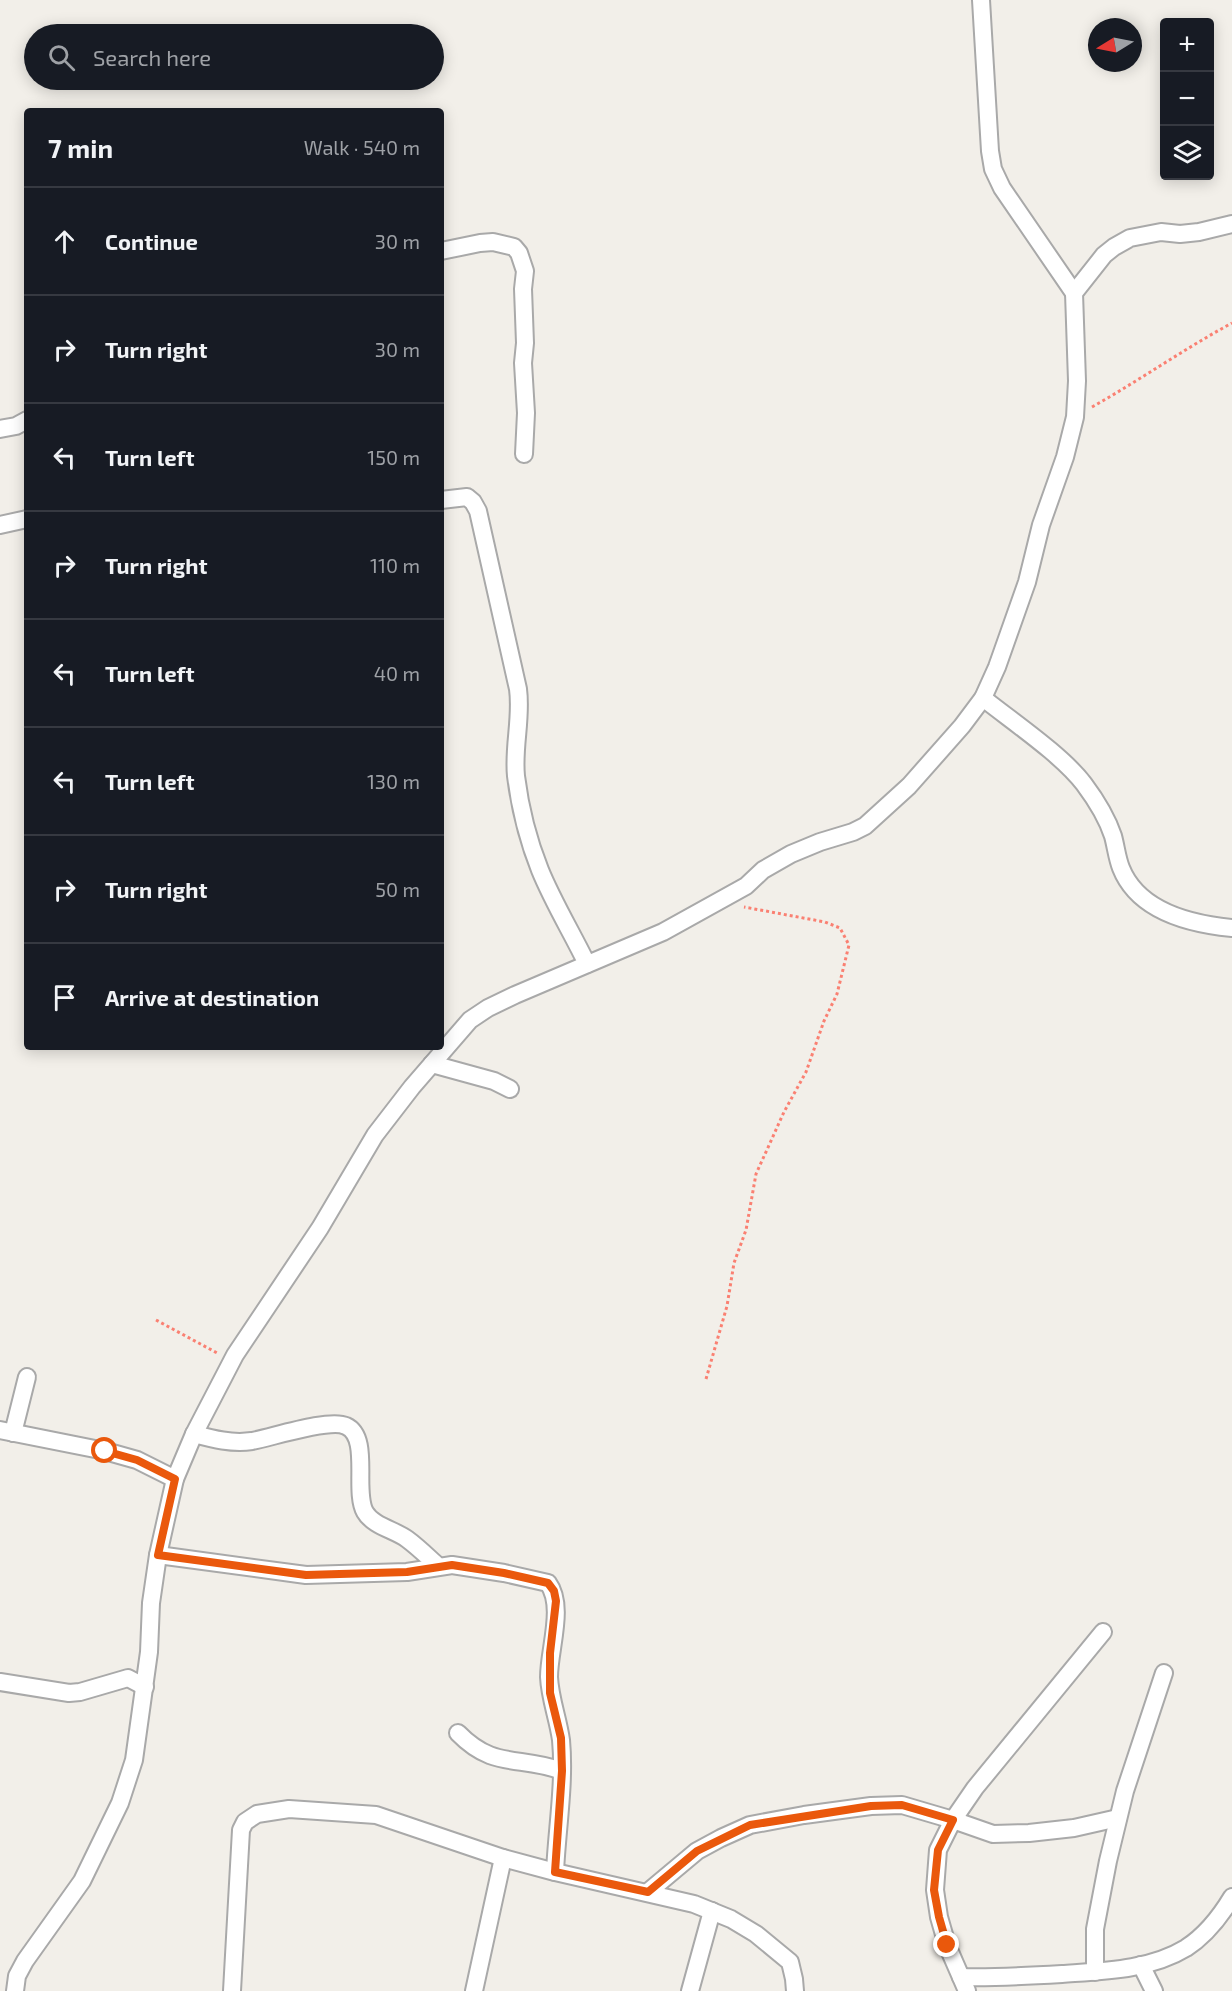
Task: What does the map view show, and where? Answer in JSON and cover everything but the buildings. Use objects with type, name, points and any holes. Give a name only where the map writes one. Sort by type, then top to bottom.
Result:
[{"type":"street","points":[[15,1991],[17,1976],[25,1960],[82,1881],[120,1803],[134,1760],[145,1687],[151,1603],[158,1555],[175,1479],[194,1434],[231,1361],[320,1228],[375,1135],[432,1064],[478,1013],[515,994],[663,932],[746,886],[763,870],[792,854],[865,826],[894,801],[942,750],[983,698],[1011,631],[1041,525],[1065,457],[1075,417],[1077,381],[1074,293],[1002,188],[993,169],[981,0]]},
{"type":"street","points":[[1074,293],[1104,255],[1130,238],[1161,232],[1180,234],[1199,232],[1232,224]]},
{"type":"street","points":[[444,250],[493,242],[514,248],[519,253],[525,272],[523,289],[526,413],[524,454]]},
{"type":"street","points":[[0,429],[16,426],[24,422]]},
{"type":"street","points":[[444,500],[467,497],[478,511],[518,689],[520,706],[514,751],[516,777],[526,829],[540,870],[587,964]]},
{"type":"street","points":[[0,525],[24,520]]},
{"type":"street","points":[[983,698],[1056,756],[1083,783],[1101,809],[1113,835],[1121,868],[1134,890],[1159,909],[1180,918],[1232,928]]},
{"type":"street","points":[[432,1064],[494,1081],[510,1089]]},
{"type":"street","points":[[27,1377],[22,1406],[7,1431],[105,1451],[137,1460],[175,1479]]},
{"type":"street","points":[[194,1434],[224,1441],[250,1441],[328,1424],[345,1425],[355,1433],[359,1443],[361,1500],[365,1512],[372,1520],[406,1538],[438,1566]]},
{"type":"street","points":[[158,1555],[306,1575],[407,1572],[452,1565],[548,1583],[554,1591],[556,1612],[550,1653],[550,1693],[561,1738],[562,1771],[555,1872]]},
{"type":"street","points":[[1103,1632],[975,1788],[953,1820],[938,1850],[934,1890],[941,1927],[964,1984],[1014,1977],[1095,1972],[1141,1965],[1168,1957],[1187,1947],[1210,1929],[1232,1898]]},
{"type":"street","points":[[1095,1972],[1095,1929],[1118,1818],[1164,1673]]},
{"type":"street","points":[[0,1682],[69,1693],[128,1678],[145,1687]]},
{"type":"street","points":[[458,1733],[490,1757],[541,1764],[562,1771]]},
{"type":"street","points":[[648,1892],[697,1851],[750,1825],[871,1806],[902,1805],[993,1834],[1074,1828],[1118,1818]]},
{"type":"street","points":[[232,1991],[241,1830],[245,1822],[257,1814],[289,1809],[376,1815],[503,1858],[694,1904],[756,1934],[790,1962],[795,1991]]},
{"type":"street","points":[[474,1991],[503,1858]]},
{"type":"street","points":[[690,1991],[712,1911]]},
{"type":"street","points":[[1141,1965],[1154,1991]]},
{"type":"path","points":[[1075,417],[1232,323]]},
{"type":"path","points":[[706,1379],[727,1306],[734,1263],[746,1230],[756,1173],[784,1112],[806,1072],[837,994],[849,945],[840,928],[825,922],[754,910],[719,901]]},
{"type":"path","points":[[156,1320],[231,1361]]},
{"type":"route","points":[[105,1451],[137,1460],[175,1479],[158,1555],[306,1575],[407,1572],[452,1565],[548,1583],[554,1591],[556,1601],[549,1675],[550,1693],[561,1738],[562,1771],[555,1872],[648,1892],[697,1851],[750,1825],[871,1806],[902,1805],[953,1820],[938,1850],[934,1890],[947,1945]]}]
